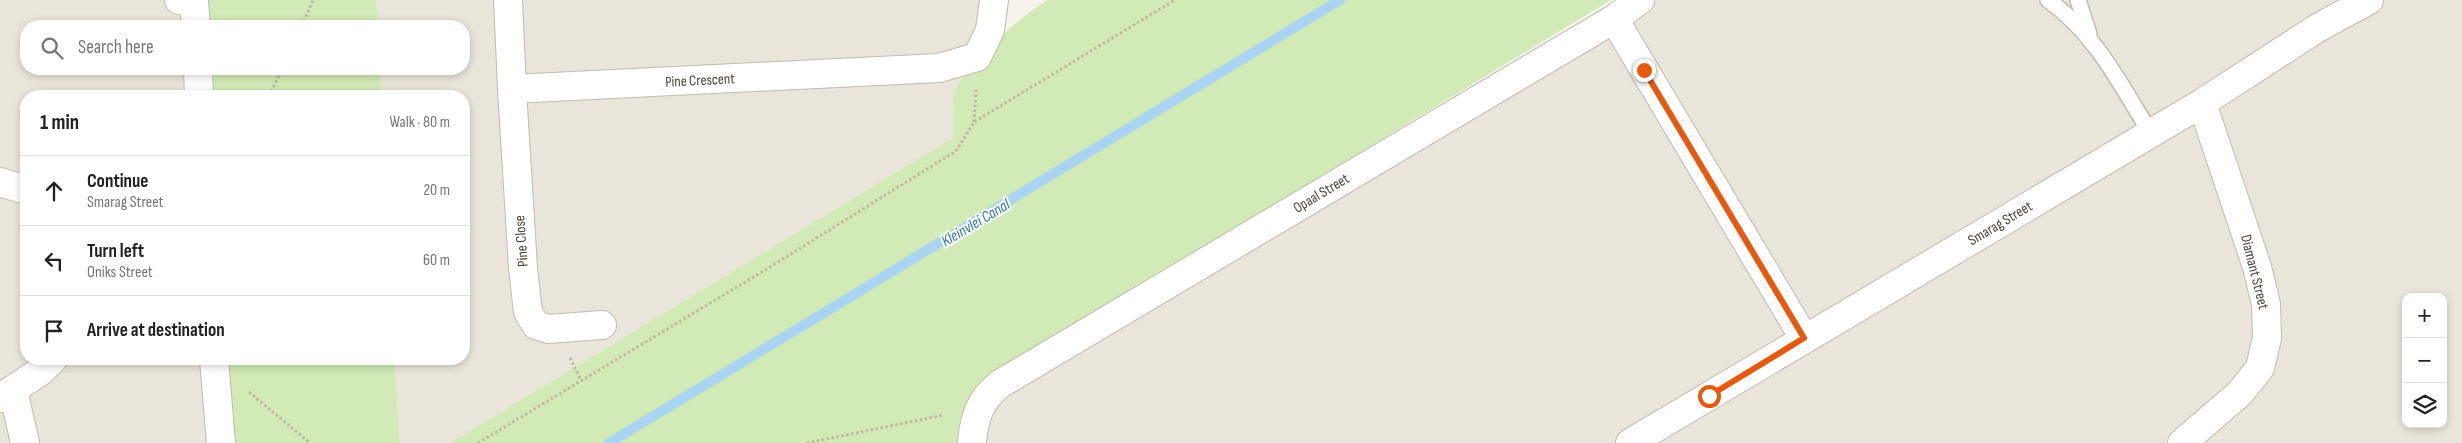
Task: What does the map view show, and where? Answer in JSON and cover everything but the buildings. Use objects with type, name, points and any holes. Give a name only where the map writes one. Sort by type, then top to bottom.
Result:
[{"type":"street","points":[[179,0],[194,2],[196,20]]},
{"type":"street","points":[[508,0],[512,89]]},
{"type":"street","name":"Pine Crescent","points":[[512,89],[939,68],[977,57],[990,30],[994,0]]},
{"type":"street","name":"Opaal Street","points":[[979,407],[988,394],[1000,384],[1614,19],[1640,0]]},
{"type":"street","name":"Smarag Street","points":[[1630,443],[1804,338],[2152,134],[2316,29],[2368,0]]},
{"type":"street","points":[[1614,19],[1804,338]]},
{"type":"street","points":[[198,75],[199,90]]},
{"type":"street","name":"Pine Close","points":[[512,89],[523,268],[528,312],[536,324],[548,329],[602,325]]},
{"type":"street","name":"Diamant Street","points":[[2182,443],[2240,393],[2260,368],[2267,338],[2266,304],[2258,267],[2202,103]]},
{"type":"street","points":[[0,182],[20,188]]},
{"type":"street","points":[[25,443],[7,394],[47,365]]},
{"type":"street","points":[[214,365],[221,443]]},
{"type":"street","points":[[972,443],[973,423],[979,407]]},
{"type":"lane","points":[[2048,0],[2064,12],[2090,38],[2152,134]]},
{"type":"lane","points":[[2078,0],[2090,38]]},
{"type":"path","points":[[305,20],[314,0]]},
{"type":"path","points":[[478,443],[770,267],[956,151],[974,122],[1175,0]]},
{"type":"path","points":[[272,90],[279,75]]},
{"type":"path","points":[[216,389],[243,387],[310,443]]},
{"type":"path","points":[[807,443],[979,407]]},
{"type":"shaded area","points":[[0,0],[205,0],[200,20],[20,20],[20,75],[201,75],[202,90],[20,90],[20,365],[218,365],[223,443],[0,443]]},
{"type":"shaded area","points":[[376,0],[997,0],[979,57],[955,89],[954,138],[450,443],[399,443],[395,365],[470,365],[470,90],[381,90],[380,75],[470,75],[470,20],[378,20]]},
{"type":"shaded area","points":[[1646,0],[2462,0],[2462,443],[976,443],[982,410]]},
{"type":"green space","points":[[206,0],[376,0],[378,20],[207,20]]},
{"type":"green space","points":[[1048,0],[1611,0],[988,378],[974,392],[965,407],[959,424],[957,443],[450,443],[953,138],[955,92],[963,77],[997,40]]},
{"type":"green space","points":[[210,75],[380,75],[381,90],[211,90]]},
{"type":"green space","points":[[223,365],[395,365],[399,443],[229,443]]},
{"type":"waterway","name":"Kleinvlei Canal","points":[[609,443],[1340,0]]},
{"type":"route","points":[[1644,70],[1804,338],[1709,396]]}]
